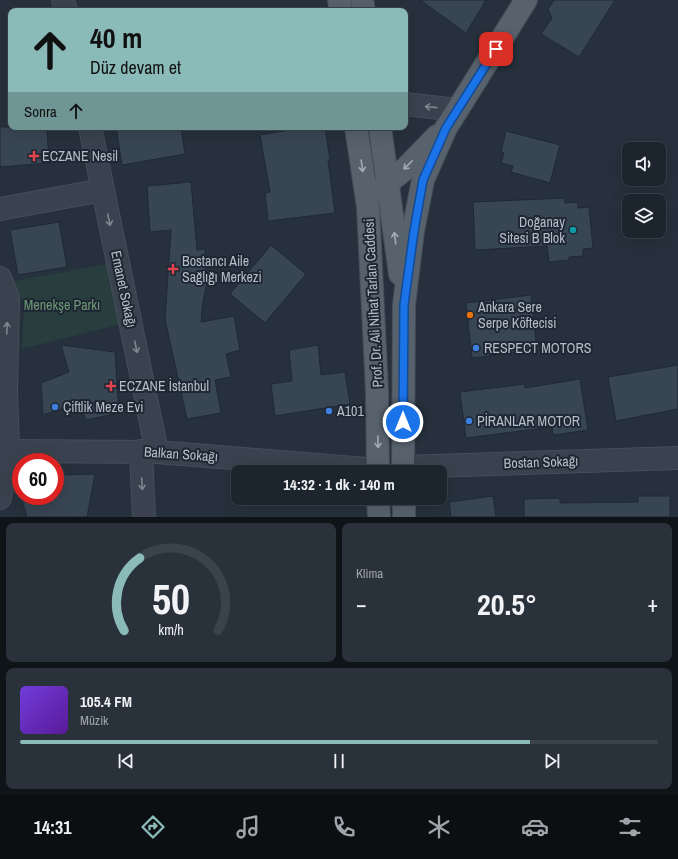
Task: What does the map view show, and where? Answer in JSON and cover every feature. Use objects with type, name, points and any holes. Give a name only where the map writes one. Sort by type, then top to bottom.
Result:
[{"type":"main road","points":[[404,305],[414,231],[423,180],[451,119],[526,0]]},
{"type":"main road","points":[[368,207],[370,199],[375,193],[387,185],[451,119]]},
{"type":"main road","name":"Prof. Dr. Ali Nihat Tarlan Caddesi","points":[[356,130],[368,207],[377,391],[378,465]]},
{"type":"main road","points":[[380,130],[404,305]]},
{"type":"main road","name":"Prof. Dr. Ali Nihat Tarlan Caddesi","points":[[403,465],[404,305]]},
{"type":"main road","points":[[378,505],[378,517]]},
{"type":"main road","points":[[404,505],[404,517]]},
{"type":"street","points":[[408,105],[451,119]]},
{"type":"street","name":"Emanet Sokağı","points":[[91,130],[103,190],[149,452],[144,517]]},
{"type":"street","points":[[0,209],[103,190]]},
{"type":"street","points":[[0,278],[8,298],[4,453],[0,498]]},
{"type":"street","name":"Balkan Sokağı","points":[[4,453],[149,452],[306,465]]},
{"type":"street","name":"Bostan Sokağı","points":[[447,467],[678,458]]},
{"type":"green space","name":"Menekşe Parkı","points":[[107,264],[121,324],[22,349],[24,305],[14,281]]},
{"type":"building","points":[[420,0],[486,0],[466,33]]},
{"type":"building","points":[[554,0],[615,0],[579,57],[541,34],[552,18],[548,9]]},
{"type":"building","points":[[0,127],[8,127],[8,130],[47,130],[49,163],[0,167]]},
{"type":"building","points":[[116,130],[181,130],[185,154],[122,165]]},
{"type":"building","points":[[289,130],[325,130],[335,213],[268,221],[265,193],[270,192],[260,135]]},
{"type":"building","points":[[506,131],[560,145],[550,183],[511,172],[513,166],[501,163],[504,153],[501,152]]},
{"type":"building","points":[[191,182],[197,250],[205,249],[207,283],[203,301],[201,322],[234,316],[240,350],[226,354],[231,377],[215,380],[221,413],[187,419],[165,319],[171,230],[150,232],[147,186]]},
{"type":"building","points":[[565,198],[565,203],[578,202],[578,208],[589,207],[593,248],[583,249],[583,256],[569,257],[569,260],[549,262],[547,246],[475,250],[473,202]]},
{"type":"building","points":[[59,222],[67,267],[18,275],[10,230]]},
{"type":"building","points":[[271,245],[306,274],[265,323],[230,294]]},
{"type":"building","points":[[531,295],[537,350],[472,358],[466,303]]},
{"type":"building","points":[[61,345],[115,352],[119,413],[86,420],[79,403],[43,415],[41,383],[69,372]]},
{"type":"building","points":[[318,345],[321,375],[345,372],[350,404],[275,416],[271,384],[292,381],[289,350]]},
{"type":"building","points":[[678,365],[678,409],[616,421],[608,377]]},
{"type":"building","points":[[580,379],[588,430],[553,435],[552,427],[466,438],[460,392],[525,384],[525,388]]},
{"type":"building","points":[[95,474],[87,517],[27,517],[24,505],[64,505],[64,475]]},
{"type":"building","points":[[493,496],[496,517],[451,517],[449,502]]},
{"type":"building","points":[[638,496],[670,496],[670,517],[524,517],[524,499],[560,498],[560,503],[638,502]]},
{"type":"place","name":"ECZANE Nesil","points":[[34,156]]},
{"type":"place","name":"Doğanay Sitesi B Blok","points":[[573,230]]},
{"type":"place","name":"Bostancı Aile Sağlığı Merkezi","points":[[173,269]]},
{"type":"place","name":"Ankara Sere Serpe Köftecisi","points":[[470,315]]},
{"type":"place","name":"RESPECT MOTORS","points":[[476,348]]},
{"type":"place","name":"ECZANE İstanbul","points":[[111,386]]},
{"type":"place","name":"Çiftlik Meze Evi","points":[[55,407]]},
{"type":"place","name":"A101","points":[[329,411]]},
{"type":"place","name":"PİRANLAR MOTOR","points":[[469,421]]},
{"type":"route","points":[[403,422],[404,305],[417,208],[423,180],[446,128],[496,49]]}]
